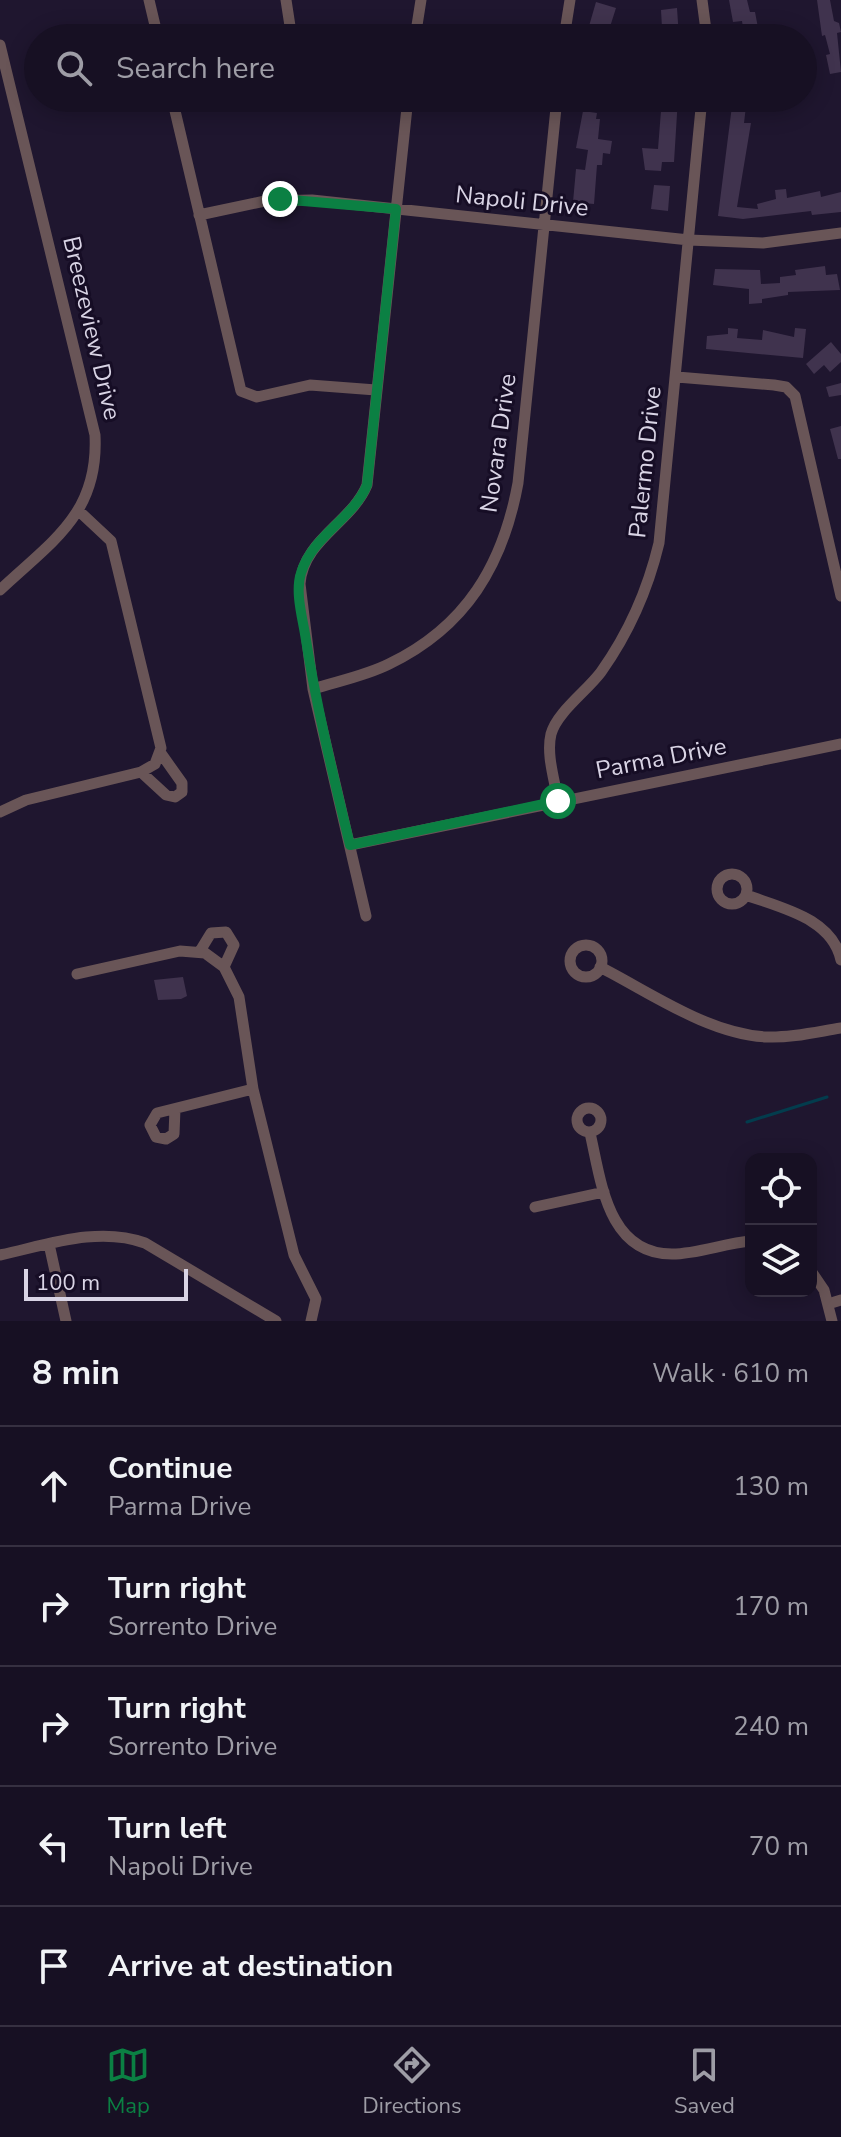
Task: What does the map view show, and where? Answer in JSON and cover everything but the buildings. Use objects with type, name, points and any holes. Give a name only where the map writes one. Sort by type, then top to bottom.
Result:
[{"type":"street","points":[[149,0],[155,24]]},
{"type":"street","points":[[286,0],[290,24]]},
{"type":"street","points":[[417,24],[421,0]]},
{"type":"street","points":[[566,24],[570,0]]},
{"type":"street","points":[[702,0],[705,24]]},
{"type":"street","name":"Breezeview Drive","points":[[0,45],[95,435],[92,485],[80,512],[0,590]]},
{"type":"street","points":[[0,100],[14,98]]},
{"type":"street","points":[[175,112],[241,391],[257,397],[310,385],[376,390]]},
{"type":"street","points":[[366,916],[313,689],[300,600],[301,572],[320,540],[363,496],[370,474],[376,390],[406,112]]},
{"type":"street","name":"Novara Drive","points":[[313,689],[386,666],[421,645],[464,606],[494,565],[511,520],[518,483],[556,112]]},
{"type":"street","name":"Palermo Drive","points":[[558,801],[550,754],[552,731],[604,668],[634,614],[653,568],[659,543],[701,112]]},
{"type":"street","name":"Napoli Drive","points":[[199,215],[280,199],[689,240],[773,242],[841,233]]},
{"type":"street","points":[[677,377],[774,385],[786,387],[795,396],[841,596]]},
{"type":"street","points":[[80,512],[111,541],[160,752],[182,783],[182,792],[175,797],[166,795],[141,772]]},
{"type":"street","name":"Parma Drive","points":[[350,845],[841,744]]},
{"type":"street","points":[[0,812],[26,800],[141,772],[155,764],[160,752]]},
{"type":"street","points":[[746,895],[818,925],[835,943],[841,960]]},
{"type":"street","points":[[200,951],[211,933],[226,932],[233,940],[234,949],[224,967]]},
{"type":"street","points":[[77,974],[167,952],[200,951],[224,967],[239,997],[253,1089],[294,1255],[316,1299],[311,1321]]},
{"type":"street","points":[[600,967],[711,1024],[744,1034],[792,1036],[841,1028]]},
{"type":"street","points":[[175,1109],[253,1089]]},
{"type":"street","points":[[590,1133],[604,1192],[616,1224],[633,1242],[647,1249],[674,1254],[745,1242]]},
{"type":"street","points":[[535,1207],[604,1192]]},
{"type":"street","points":[[0,1255],[95,1236],[134,1239],[276,1321]]},
{"type":"street","points":[[49,1244],[66,1321]]},
{"type":"street","points":[[817,1280],[824,1290],[832,1321]]},
{"type":"street","points":[[828,1304],[841,1300]]},
{"type":"waterway","points":[[747,1122],[827,1097]]},
{"type":"route","points":[[280,199],[396,209],[370,474],[363,496],[320,540],[301,572],[300,600],[313,689],[350,845],[558,801]]}]
